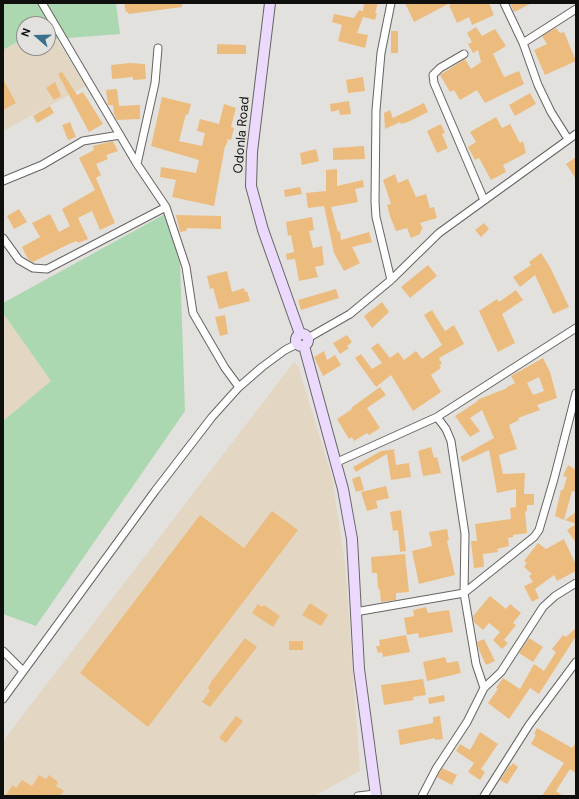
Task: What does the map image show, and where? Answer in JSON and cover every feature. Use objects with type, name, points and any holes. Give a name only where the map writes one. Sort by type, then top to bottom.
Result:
[{"type":"street","points":[[42,3],[137,164],[166,207],[186,267],[194,313],[225,368],[239,387]]},
{"type":"street","name":"Odonla Road","points":[[270,3],[252,152],[251,186],[263,230],[302,341],[343,489],[352,539],[359,669],[376,795]]},
{"type":"street","points":[[391,3],[381,53],[376,110],[375,202],[376,217],[391,280]]},
{"type":"street","points":[[504,3],[523,43],[538,85],[551,112],[568,140]]},
{"type":"street","points":[[523,43],[576,9]]},
{"type":"street","points":[[137,164],[155,83],[158,48]]},
{"type":"street","points":[[464,54],[440,68],[433,75],[434,83],[484,200]]},
{"type":"street","points":[[3,699],[160,484],[212,417],[239,387],[285,350],[350,314],[391,280],[439,233],[576,134]]},
{"type":"street","points":[[3,181],[42,165],[83,141],[120,135]]},
{"type":"street","points":[[3,238],[19,260],[33,268],[47,269],[166,207]]},
{"type":"street","points":[[335,463],[437,417],[576,328]]},
{"type":"street","points":[[355,612],[464,593],[519,550],[539,530],[576,393]]},
{"type":"street","points":[[437,417],[446,429],[451,440],[465,534],[464,593],[476,664],[484,688]]},
{"type":"street","points":[[422,796],[436,769],[467,722],[484,688],[508,663],[543,608],[555,596],[576,583]]},
{"type":"street","points":[[3,651],[23,671]]},
{"type":"street","points":[[484,796],[529,725],[576,662]]},
{"type":"street","points":[[358,796],[376,795]]},
{"type":"shaded area","points":[[56,39],[86,86],[3,131],[3,50],[16,43],[16,56],[56,56]]},
{"type":"shaded area","points":[[3,313],[51,381],[3,421]]},
{"type":"shaded area","points":[[294,362],[298,366],[332,477],[345,563],[360,771],[314,796],[3,796],[3,741]]},
{"type":"green space","points":[[3,3],[116,3],[120,34],[56,39],[56,16],[16,16],[16,43],[3,50]]},
{"type":"green space","points":[[165,214],[180,264],[185,411],[36,626],[3,614],[3,421],[51,381],[3,313],[3,303]]},
{"type":"building","points":[[124,3],[182,3],[182,7],[129,14],[126,12]]},
{"type":"building","points":[[364,3],[378,3],[375,13],[377,13],[375,20],[363,17],[357,33],[368,35],[365,48],[338,41],[342,25],[332,22],[334,14],[354,18],[359,10],[363,11]]},
{"type":"building","points":[[405,3],[450,3],[414,22]]},
{"type":"building","points":[[452,3],[489,3],[494,15],[472,25],[469,17],[457,23],[449,5]]},
{"type":"building","points":[[510,3],[532,3],[514,12]]},
{"type":"building","points":[[476,27],[482,36],[495,29],[506,46],[493,54],[504,77],[519,71],[524,84],[485,103],[477,90],[460,100],[454,90],[450,92],[440,75],[465,59],[471,69],[481,62],[478,50],[473,53],[468,44],[472,42],[467,33]]},
{"type":"building","points":[[556,28],[560,33],[564,32],[576,61],[545,75],[534,50],[547,44],[542,36]]},
{"type":"building","points":[[391,31],[398,31],[398,53],[391,53]]},
{"type":"building","points":[[217,44],[246,45],[246,54],[217,54]]},
{"type":"building","points":[[130,63],[145,64],[146,79],[133,80],[133,77],[112,79],[111,65]]},
{"type":"building","points":[[62,72],[77,95],[83,92],[103,124],[89,132],[58,74]]},
{"type":"building","points":[[363,77],[365,91],[348,93],[346,80]]},
{"type":"building","points":[[3,79],[16,103],[3,110]]},
{"type":"building","points":[[55,82],[61,96],[54,100],[46,88]]},
{"type":"building","points":[[117,89],[119,106],[140,105],[140,119],[117,120],[114,114],[113,105],[108,105],[106,90]]},
{"type":"building","points":[[530,93],[536,104],[515,116],[509,105]]},
{"type":"building","points":[[162,97],[191,104],[188,115],[186,114],[179,141],[202,146],[205,133],[197,131],[200,119],[219,124],[224,104],[236,108],[231,127],[234,128],[231,140],[228,139],[225,146],[214,206],[172,197],[176,180],[160,177],[161,167],[196,173],[199,160],[151,146]]},
{"type":"building","points":[[349,101],[351,114],[340,115],[339,110],[331,112],[330,104]]},
{"type":"building","points":[[424,103],[428,112],[408,122],[401,124],[400,122],[385,129],[384,113],[390,110],[393,118]]},
{"type":"building","points":[[50,106],[54,113],[37,123],[33,116]]},
{"type":"building","points":[[496,117],[502,128],[510,124],[520,143],[523,141],[526,153],[503,165],[506,172],[491,180],[479,158],[475,160],[468,147],[476,142],[470,132]]},
{"type":"building","points":[[70,122],[76,137],[68,140],[62,125]]},
{"type":"building","points":[[441,124],[445,133],[442,134],[448,148],[437,153],[427,131]]},
{"type":"building","points":[[113,141],[118,151],[106,155],[108,159],[96,164],[101,175],[96,178],[115,223],[100,230],[92,211],[78,218],[88,239],[78,243],[77,241],[69,244],[33,262],[28,259],[22,247],[40,237],[32,223],[50,214],[59,232],[70,226],[62,209],[95,190],[79,158],[94,150],[93,146]]},
{"type":"building","points":[[364,146],[365,159],[333,160],[333,148]]},
{"type":"building","points":[[316,149],[319,161],[302,165],[300,153]]},
{"type":"building","points":[[576,157],[576,179],[566,164]]},
{"type":"building","points":[[337,169],[337,186],[363,180],[364,187],[355,189],[358,202],[331,207],[338,232],[340,231],[341,240],[369,232],[372,242],[352,247],[360,263],[344,271],[334,253],[324,206],[308,208],[306,193],[326,191],[326,170]]},
{"type":"building","points":[[395,174],[398,183],[408,179],[416,197],[426,194],[430,208],[434,207],[437,218],[420,223],[423,229],[421,230],[420,234],[411,238],[407,228],[396,231],[387,205],[391,204],[383,180]]},
{"type":"building","points":[[300,187],[302,194],[285,197],[284,190]]},
{"type":"building","points":[[19,209],[27,222],[14,229],[7,216]]},
{"type":"building","points":[[176,215],[221,216],[221,229],[187,228],[186,231],[180,232]]},
{"type":"building","points":[[312,217],[314,230],[309,231],[313,248],[322,246],[324,265],[315,267],[318,277],[299,281],[295,259],[287,260],[286,254],[294,252],[291,235],[288,236],[286,222]]},
{"type":"building","points":[[484,223],[489,229],[481,237],[475,230]]},
{"type":"building","points":[[541,253],[550,267],[569,307],[553,314],[535,275],[520,287],[513,277],[531,265],[529,262]]},
{"type":"building","points":[[428,265],[437,276],[410,298],[401,287]]},
{"type":"building","points":[[227,271],[232,292],[244,288],[245,292],[247,291],[250,301],[219,309],[213,288],[210,289],[207,276]]},
{"type":"building","points":[[336,289],[339,298],[301,310],[298,300]]},
{"type":"building","points":[[516,290],[523,300],[502,314],[515,343],[498,352],[479,311],[497,299],[499,302]]},
{"type":"building","points":[[382,302],[389,312],[372,328],[364,316]]},
{"type":"building","points":[[432,310],[445,331],[454,325],[464,344],[439,358],[442,364],[439,365],[441,368],[431,375],[441,392],[413,411],[391,375],[376,387],[355,358],[361,354],[372,369],[382,363],[371,348],[378,343],[390,358],[398,352],[404,360],[416,351],[422,359],[442,345],[424,315]]},
{"type":"building","points":[[225,315],[228,334],[220,336],[215,317]]},
{"type":"building","points":[[347,335],[352,342],[347,346],[349,348],[340,354],[333,343]]},
{"type":"building","points":[[324,351],[327,360],[335,355],[341,365],[323,376],[314,357]]},
{"type":"building","points":[[543,358],[550,372],[557,398],[537,405],[540,410],[518,418],[519,420],[509,425],[517,449],[499,455],[503,474],[525,473],[524,494],[534,494],[534,505],[527,505],[527,511],[525,512],[527,533],[513,535],[513,537],[508,538],[509,546],[497,549],[498,552],[483,554],[484,567],[474,568],[471,541],[477,541],[475,524],[511,519],[510,508],[516,507],[516,489],[497,493],[489,450],[463,462],[460,457],[494,438],[482,410],[470,418],[480,431],[470,437],[455,416],[478,401],[477,400],[507,388],[515,383],[511,376]],"holes":[[[539,377],[544,391],[533,395],[527,383]]]},
{"type":"building","points":[[380,387],[386,395],[367,408],[380,428],[369,435],[367,433],[354,441],[352,437],[349,439],[337,419]]},
{"type":"building","points":[[431,447],[434,458],[437,457],[441,473],[423,476],[418,451]]},
{"type":"building","points":[[396,449],[394,450],[396,465],[409,463],[411,477],[391,480],[387,454],[356,472],[353,467],[381,451]]},
{"type":"building","points":[[568,465],[576,470],[576,492],[572,491],[564,520],[555,516],[561,490],[563,490],[567,477],[563,476]]},
{"type":"building","points":[[360,476],[364,490],[356,492],[352,479]]},
{"type":"building","points":[[386,486],[389,498],[376,501],[378,508],[367,511],[361,492]]},
{"type":"building","points":[[401,510],[406,551],[400,552],[398,530],[393,531],[390,512]]},
{"type":"building","points":[[272,511],[298,530],[148,727],[80,673],[200,515],[244,548]]},
{"type":"building","points":[[576,512],[576,524],[565,520]]},
{"type":"building","points":[[576,524],[576,543],[567,530]]},
{"type":"building","points":[[447,529],[449,540],[447,541],[455,575],[419,584],[412,551],[432,546],[429,532]]},
{"type":"building","points":[[564,539],[576,565],[576,571],[557,581],[554,575],[535,589],[539,598],[532,602],[524,586],[533,582],[529,576],[532,574],[524,567],[527,563],[524,561],[538,543],[546,549]]},
{"type":"building","points":[[405,554],[409,592],[396,593],[396,600],[381,602],[377,573],[372,573],[371,557]]},
{"type":"building","points":[[490,596],[506,609],[510,604],[521,613],[513,623],[516,625],[504,640],[508,643],[502,649],[493,640],[500,632],[489,623],[483,630],[474,622],[473,616]]},
{"type":"building","points":[[310,603],[328,615],[321,626],[302,615]]},
{"type":"building","points":[[258,604],[262,607],[264,605],[280,616],[273,627],[252,613]]},
{"type":"building","points":[[426,607],[428,613],[449,610],[453,632],[419,638],[418,633],[407,635],[404,618],[414,616],[413,610]]},
{"type":"building","points":[[576,628],[576,636],[539,694],[530,688],[509,719],[488,703],[498,689],[496,688],[503,678],[520,689],[534,664],[544,671],[556,652],[552,649],[563,635],[566,637]]},
{"type":"building","points":[[406,635],[410,652],[383,657],[382,652],[378,653],[376,646],[380,646],[379,640]]},
{"type":"building","points":[[245,638],[257,647],[210,707],[202,702],[210,691],[208,688],[211,682]]},
{"type":"building","points":[[529,638],[543,647],[533,662],[519,653]]},
{"type":"building","points":[[484,639],[495,661],[486,665],[477,642]]},
{"type":"building","points":[[289,641],[303,641],[303,650],[289,650]]},
{"type":"building","points":[[445,657],[447,663],[458,661],[461,673],[427,681],[423,662]]},
{"type":"building","points":[[423,679],[426,695],[413,697],[414,700],[384,705],[381,685]]},
{"type":"building","points":[[444,695],[445,701],[429,704],[428,698]]},
{"type":"building","points":[[236,716],[243,721],[226,743],[219,738]]},
{"type":"building","points":[[440,716],[443,739],[435,740],[435,738],[400,745],[398,730],[433,723],[433,717]]},
{"type":"building","points":[[537,728],[572,748],[576,743],[576,773],[570,769],[556,791],[563,796],[542,796],[564,763],[531,744],[536,735],[534,734]]},
{"type":"building","points":[[480,732],[498,744],[481,769],[485,772],[480,780],[468,772],[474,763],[456,751],[460,744],[470,750]]},
{"type":"building","points":[[513,763],[518,767],[507,784],[500,780]]},
{"type":"building","points":[[442,768],[457,775],[452,785],[437,777]]},
{"type":"building","points":[[39,775],[46,779],[49,775],[58,782],[56,786],[64,791],[60,796],[5,796],[13,785],[16,788],[22,780],[32,786]]}]
